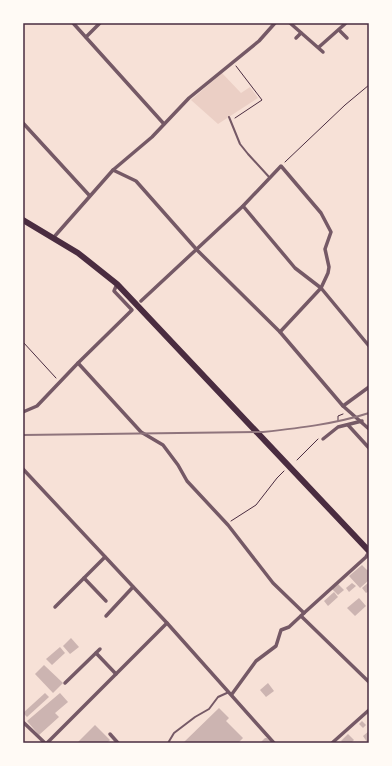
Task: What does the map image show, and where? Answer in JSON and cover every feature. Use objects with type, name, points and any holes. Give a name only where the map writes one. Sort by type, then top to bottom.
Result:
[{"type":"highway","points":[[23,220],[54,237],[117,284],[249,422],[369,552]]},
{"type":"street","points":[[73,23],[164,124]]},
{"type":"street","points":[[86,37],[100,23]]},
{"type":"street","points":[[54,237],[112,170],[164,124],[189,98],[232,61],[259,41],[275,23]]},
{"type":"street","points":[[290,23],[323,52]]},
{"type":"street","points":[[319,48],[346,23]]},
{"type":"street","points":[[339,30],[347,38]]},
{"type":"street","points":[[296,38],[301,33]]},
{"type":"street","points":[[23,123],[89,195]]},
{"type":"street","points":[[141,301],[243,206],[281,166],[321,213],[331,232],[325,249],[329,267],[328,273],[321,288],[280,332]]},
{"type":"street","points":[[112,170],[136,181],[197,250],[280,332],[344,406],[369,428]]},
{"type":"street","points":[[243,206],[295,268],[321,288],[369,346]]},
{"type":"street","points":[[23,412],[37,406],[59,382],[132,310],[114,291],[117,284]]},
{"type":"street","points":[[78,363],[141,432],[163,445],[178,464],[187,481],[228,525],[273,583],[369,682]]},
{"type":"street","points":[[344,406],[369,387]]},
{"type":"street","points":[[323,439],[338,427],[362,421]]},
{"type":"street","points":[[348,424],[369,448]]},
{"type":"street","points":[[23,469],[167,623],[274,743]]},
{"type":"street","points":[[231,693],[256,661],[276,646],[281,630],[289,627],[366,557],[369,552]]},
{"type":"street","points":[[55,607],[105,557]]},
{"type":"street","points":[[84,578],[106,601]]},
{"type":"street","points":[[106,616],[133,587]]},
{"type":"street","points":[[23,722],[46,743],[167,623]]},
{"type":"street","points":[[65,683],[100,649]]},
{"type":"street","points":[[96,653],[116,674]]},
{"type":"street","points":[[332,743],[369,710]]},
{"type":"street","points":[[110,734],[118,743]]},
{"type":"lane","points":[[229,117],[244,149],[270,178]]},
{"type":"lane","points":[[168,743],[174,733],[209,709],[218,697],[231,693]]},
{"type":"path","points":[[231,120],[262,100],[232,61]]},
{"type":"path","points":[[281,166],[345,105],[369,85]]},
{"type":"path","points":[[23,342],[59,382]]},
{"type":"path","points":[[228,525],[234,518],[256,505],[268,488],[284,471]]},
{"type":"shaded area","points":[[222,73],[241,93],[250,87],[258,98],[218,124],[191,100]]},
{"type":"building","points":[[362,565],[367,570],[369,569],[369,580],[360,588],[349,576]]},
{"type":"building","points":[[369,582],[369,591],[366,593],[362,588]]},
{"type":"building","points":[[352,583],[356,586],[349,592],[346,588]]},
{"type":"building","points":[[338,584],[344,590],[338,595],[332,589]]},
{"type":"building","points":[[334,592],[338,597],[328,606],[324,601]]},
{"type":"building","points":[[359,598],[366,606],[355,616],[347,608]]},
{"type":"building","points":[[71,638],[79,647],[70,654],[63,646]]},
{"type":"building","points":[[60,647],[65,653],[52,665],[46,659]]},
{"type":"building","points":[[44,665],[63,683],[53,693],[35,674]]},
{"type":"building","points":[[268,683],[274,691],[266,697],[260,690]]},
{"type":"building","points":[[45,693],[49,697],[27,717],[23,713]]},
{"type":"building","points":[[60,693],[68,702],[55,713],[59,717],[39,735],[27,721]]},
{"type":"building","points":[[219,708],[229,718],[226,721],[243,738],[238,743],[183,743]]},
{"type":"building","points":[[362,721],[366,725],[363,728],[359,724]]},
{"type":"building","points":[[95,725],[110,740],[107,743],[77,743]]},
{"type":"building","points":[[369,731],[369,741],[367,742],[363,736]]},
{"type":"building","points":[[348,734],[354,740],[351,743],[343,743],[341,741]]},
{"type":"building","points":[[265,738],[267,738],[271,743],[260,743]]},
{"type":"railway","points":[[23,435],[263,432],[330,423],[369,413]]}]
